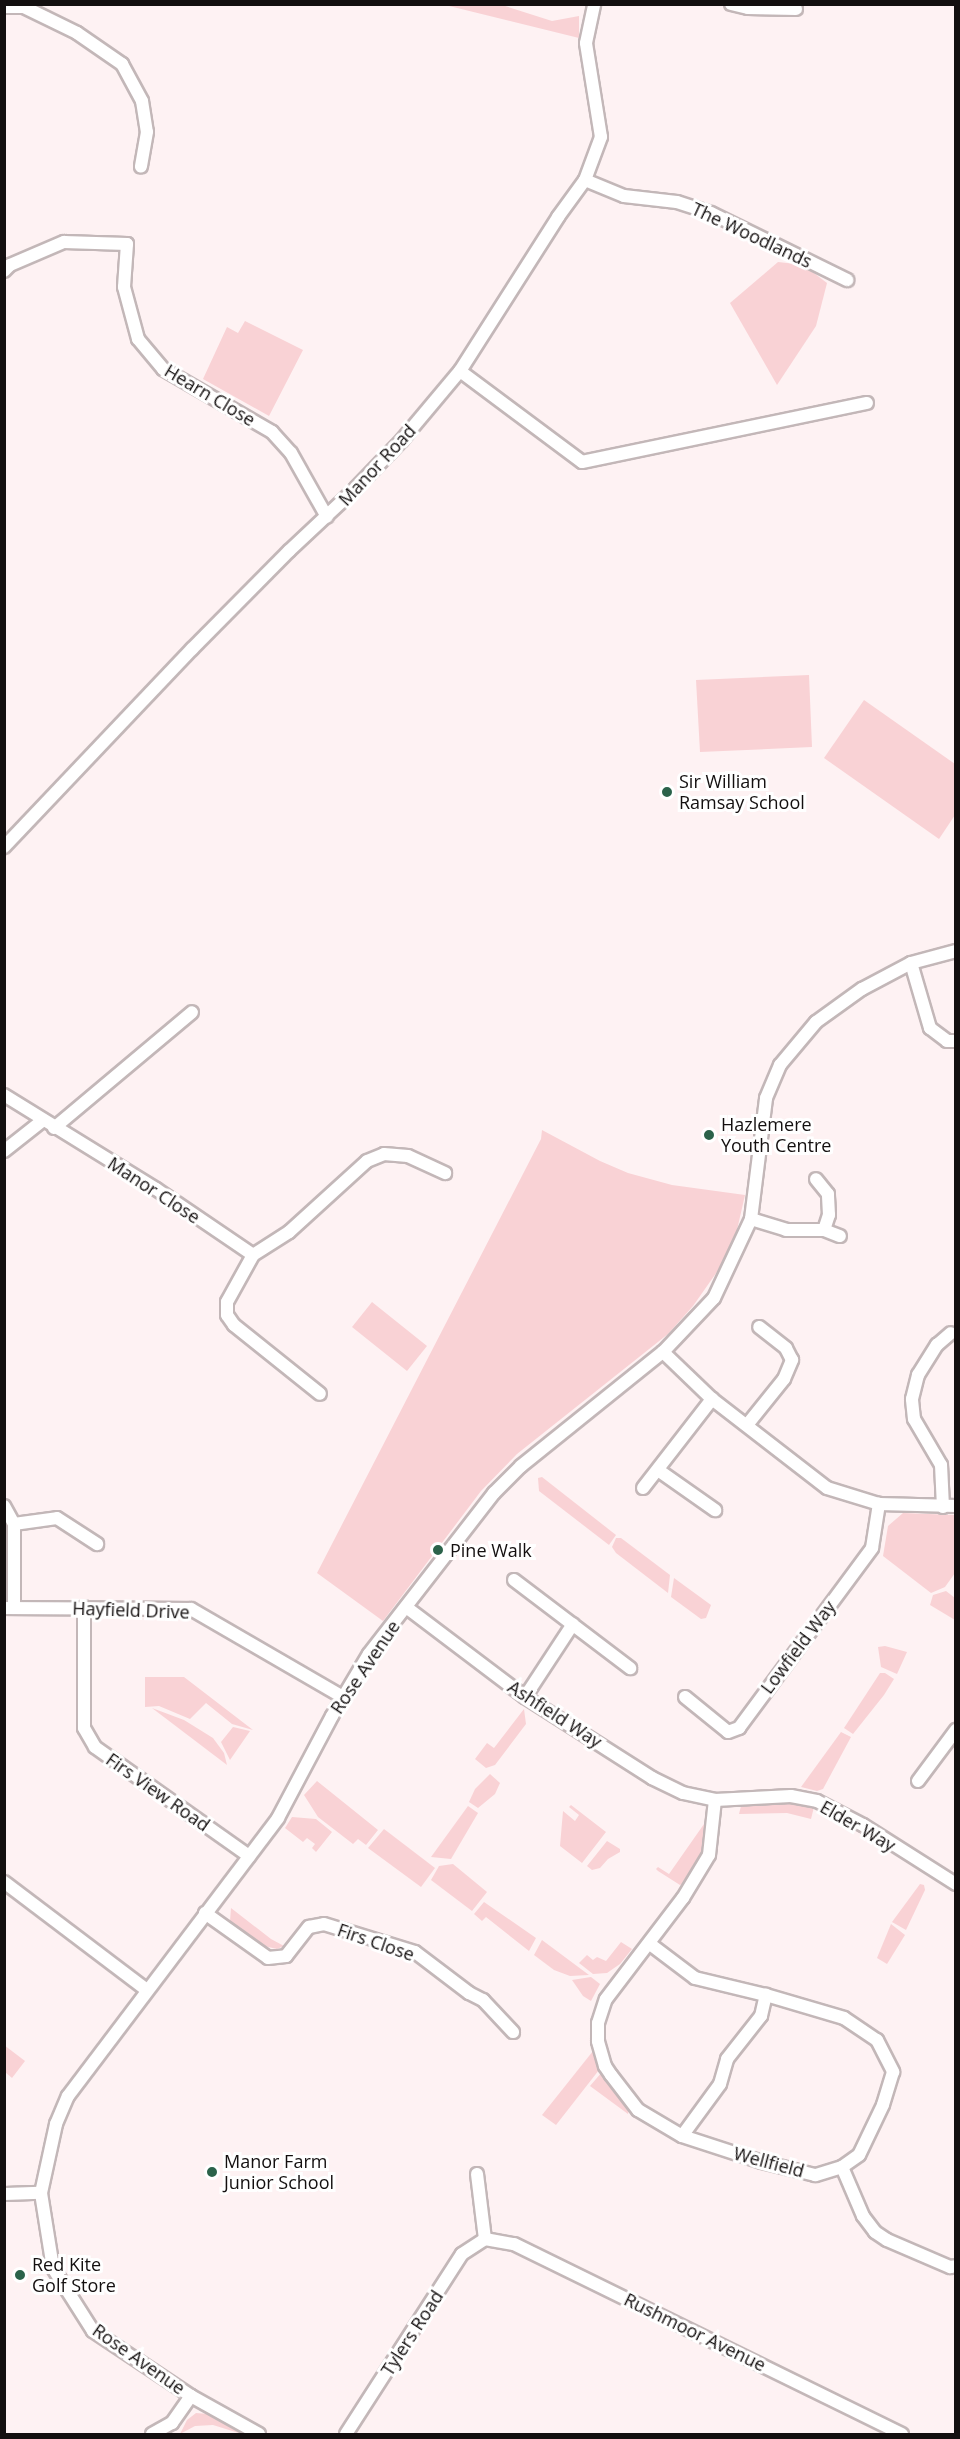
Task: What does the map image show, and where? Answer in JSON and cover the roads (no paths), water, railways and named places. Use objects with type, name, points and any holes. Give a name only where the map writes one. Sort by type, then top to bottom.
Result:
[{"type":"street","name":"Manor Road","points":[[4,847],[192,649],[402,440],[460,371],[558,217],[585,180],[601,137],[586,43],[594,4]]},
{"type":"street","points":[[731,4],[748,8],[796,9]]},
{"type":"street","points":[[4,7],[24,6],[77,33],[122,64],[142,102],[147,132],[141,166]]},
{"type":"street","name":"The Woodlands","points":[[585,180],[624,196],[677,202],[711,213],[847,280]]},
{"type":"street","name":"Hearn Close","points":[[4,271],[10,265],[64,242],[127,244],[124,287],[138,339],[163,369],[272,432],[291,453],[327,517]]},
{"type":"street","points":[[460,371],[582,462],[867,403]]},
{"type":"street","name":"Rose Avenue","points":[[259,2434],[190,2396],[93,2331],[53,2268],[41,2193],[56,2124],[68,2096],[278,1818],[343,1697],[369,1654],[494,1493],[521,1466],[663,1352],[714,1298],[751,1219],[766,1098],[780,1065],[816,1022],[862,989],[910,963],[956,951]]},
{"type":"street","points":[[910,963],[930,1028],[947,1041],[956,1041]]},
{"type":"street","points":[[54,1128],[192,1012]]},
{"type":"street","name":"Manor Close","points":[[4,1095],[42,1121],[156,1189],[253,1255]]},
{"type":"street","points":[[4,1151],[42,1121]]},
{"type":"street","points":[[320,1394],[234,1325],[227,1315],[227,1302],[253,1255],[289,1232],[367,1161],[384,1154],[408,1156],[445,1173]]},
{"type":"street","points":[[816,1179],[828,1194],[829,1215],[824,1230]]},
{"type":"street","points":[[751,1219],[786,1230],[824,1230],[840,1236]]},
{"type":"street","points":[[747,1425],[784,1379],[792,1360],[786,1348],[759,1327]]},
{"type":"street","points":[[663,1352],[712,1399],[827,1488],[879,1504],[949,1507],[941,1465],[914,1419],[912,1399],[918,1375],[937,1345],[951,1333]]},
{"type":"street","points":[[643,1488],[712,1399]]},
{"type":"street","points":[[658,1470],[715,1510]]},
{"type":"street","name":"Lowfield Way","points":[[685,1696],[728,1732],[739,1728],[873,1548],[879,1504]]},
{"type":"street","points":[[4,1506],[14,1524],[9,1607]]},
{"type":"street","points":[[14,1524],[57,1518],[97,1544]]},
{"type":"street","points":[[514,1580],[630,1668]]},
{"type":"street","name":"Hayfield Drive","points":[[9,1607],[191,1609],[343,1697]]},
{"type":"street","name":"Firs View Road","points":[[84,1607],[84,1728],[95,1747],[249,1856]]},
{"type":"street","name":"Ashfield Way","points":[[406,1607],[525,1696],[652,1778],[683,1793],[715,1800]]},
{"type":"street","points":[[525,1696],[573,1624]]},
{"type":"street","points":[[918,1781],[956,1730]]},
{"type":"street","name":"Elder Way","points":[[715,1800],[791,1796],[817,1801],[863,1826],[956,1884]]},
{"type":"street","name":"Wellfield","points":[[650,1944],[695,1978],[766,1995],[844,2018],[877,2040],[893,2072],[883,2105],[859,2155],[842,2167],[815,2175],[762,2162],[682,2136],[638,2110],[605,2066],[598,2041],[598,2023],[611,1990],[650,1944],[684,1898],[709,1855],[715,1800]]},
{"type":"street","points":[[4,1882],[147,1990]]},
{"type":"street","name":"Firs Close","points":[[205,1913],[268,1958],[286,1956],[309,1928],[324,1924],[415,1952],[483,2001],[513,2032]]},
{"type":"street","points":[[682,2136],[720,2084],[727,2059],[761,2016],[766,1995]]},
{"type":"street","points":[[842,2167],[862,2216],[876,2232],[887,2240],[950,2267],[956,2266]]},
{"type":"street","points":[[477,2174],[485,2239]]},
{"type":"street","points":[[4,2194],[41,2193]]},
{"type":"street","name":"Tylers Road","points":[[346,2434],[462,2254],[485,2239]]},
{"type":"street","name":"Rushmoor Avenue","points":[[485,2239],[514,2244],[525,2249],[902,2434]]},
{"type":"street","points":[[152,2434],[172,2423],[190,2396]]},
{"type":"place","name":"Sir William Ramsay School","points":[[667,792]]},
{"type":"place","name":"Hazlemere Youth Centre","points":[[709,1135]]},
{"type":"place","name":"Pine Walk","points":[[438,1550]]},
{"type":"place","name":"Manor Farm Junior School","points":[[212,2172]]},
{"type":"place","name":"Red Kite Golf Store","points":[[20,2275]]}]
